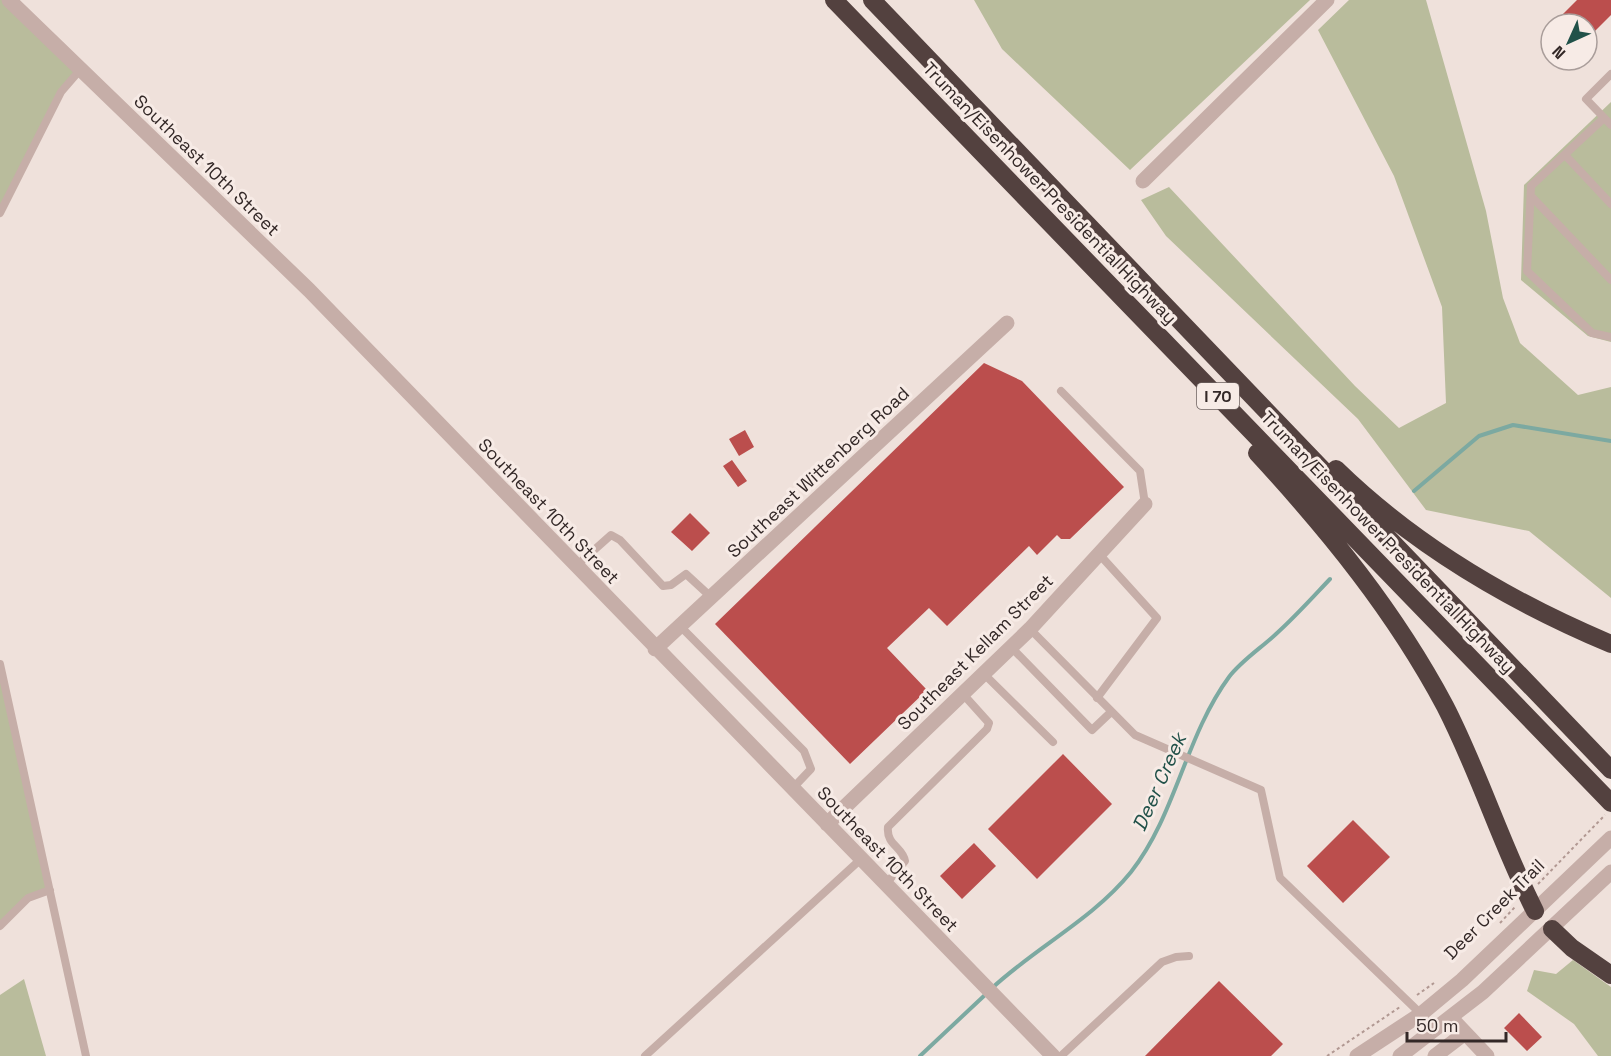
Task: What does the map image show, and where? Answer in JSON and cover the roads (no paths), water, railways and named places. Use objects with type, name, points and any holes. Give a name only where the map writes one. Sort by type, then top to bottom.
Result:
[{"type":"highway","name":"Truman/Eisenhower Presidential Highway","points":[[834,0],[1606,798]]},
{"type":"highway","name":"Truman/Eisenhower Presidential Highway","points":[[872,0],[1611,770]]},
{"type":"highway","points":[[1186,362],[1245,440],[1336,543],[1392,618],[1450,717],[1531,903]]},
{"type":"highway","points":[[1251,396],[1377,505],[1472,574],[1533,609],[1611,644]]},
{"type":"highway","points":[[1552,929],[1572,948],[1611,975]]},
{"type":"street","name":"Southeast 10th Street","points":[[9,0],[309,290],[575,567],[1053,1056]]},
{"type":"street","points":[[1143,181],[1327,0]]},
{"type":"street","name":"Southeast Wittenberg Road","points":[[655,649],[1007,323]]},
{"type":"street","name":"Southeast Kellam Street","points":[[827,824],[1030,629],[1145,504]]},
{"type":"street","points":[[1357,1056],[1421,1014],[1462,980],[1531,903],[1611,838]]},
{"type":"street","points":[[1400,1056],[1452,1019],[1552,929],[1611,872]]},
{"type":"street","points":[[1531,903],[1552,929]]},
{"type":"street","points":[[1452,1019],[1487,1056]]},
{"type":"street","points":[[1435,1056],[1465,1033]]},
{"type":"lane","points":[[0,213],[57,100],[80,70]]},
{"type":"lane","points":[[1611,74],[1586,99],[1611,125]]},
{"type":"lane","points":[[1604,118],[1531,186],[1527,271],[1592,333],[1611,337]]},
{"type":"lane","points":[[1565,155],[1611,204]]},
{"type":"lane","points":[[1531,196],[1611,280]]},
{"type":"lane","points":[[1061,391],[1140,471],[1145,504]]},
{"type":"lane","points":[[575,567],[611,535],[620,540],[663,586],[671,585],[687,574],[711,597]]},
{"type":"lane","points":[[1097,698],[1157,618],[1099,554]]},
{"type":"lane","points":[[680,626],[804,751],[811,769],[792,789]]},
{"type":"lane","points":[[1030,629],[1111,712],[1147,742],[1261,790],[1280,878],[1421,1014]]},
{"type":"lane","points":[[1011,647],[1092,730],[1111,712]]},
{"type":"lane","points":[[0,664],[87,1056]]},
{"type":"lane","points":[[983,673],[1053,742]]},
{"type":"lane","points":[[885,884],[905,861],[904,856],[889,841],[888,827],[987,729],[989,723],[987,718],[962,693]]},
{"type":"lane","points":[[645,1056],[861,859]]},
{"type":"lane","points":[[0,926],[28,898],[50,890]]},
{"type":"lane","points":[[1061,1056],[1162,963],[1176,957],[1188,956]]},
{"type":"waterway","name":"Deer Creek","points":[[1414,491],[1479,436],[1513,425],[1611,441]]},
{"type":"waterway","name":"Deer Creek","points":[[991,989],[1099,905],[1131,872],[1159,826],[1201,725],[1229,677],[1290,621],[1330,579]]},
{"type":"waterway","name":"Deer Creek","points":[[920,1056],[986,994]]}]
